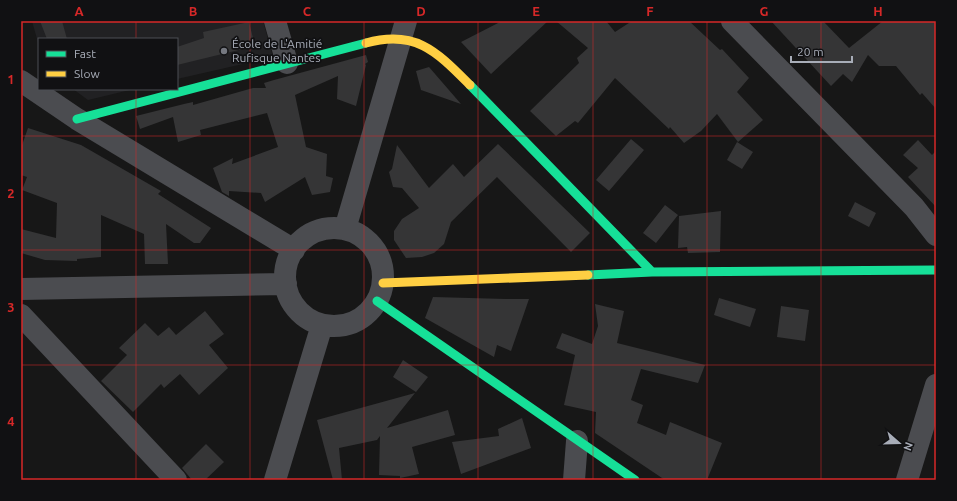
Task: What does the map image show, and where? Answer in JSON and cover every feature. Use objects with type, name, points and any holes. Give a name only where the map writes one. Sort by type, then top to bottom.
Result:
[{"type":"street","points":[[275,21],[287,63]]},
{"type":"street","points":[[732,21],[914,207],[936,235]]},
{"type":"street","points":[[77,119],[372,41],[404,30]]},
{"type":"street","points":[[345,229],[404,30]]},
{"type":"street","points":[[404,30],[423,46],[439,55],[455,70],[652,272]]},
{"type":"street","points":[[21,81],[77,119],[294,250]]},
{"type":"street","points":[[333,228],[345,229],[359,234],[374,248],[380,257],[380,292],[362,318],[345,325],[322,325],[303,314],[292,300],[286,284],[287,266],[294,250],[308,236],[318,231],[333,228]]},
{"type":"street","points":[[380,292],[652,272],[936,270]]},
{"type":"street","points":[[21,289],[286,284]]},
{"type":"street","points":[[380,292],[577,441],[635,480]]},
{"type":"street","points":[[21,316],[176,480]]},
{"type":"street","points":[[274,480],[322,325]]},
{"type":"street","points":[[907,480],[936,385]]},
{"type":"street","points":[[568,479],[577,441]]},
{"type":"shaded area","name":"École de L'Amitié Rufisque Nantes","points":[[32,21],[263,21],[273,57],[178,79],[178,38],[38,38],[38,42]]},
{"type":"shaded area","points":[[74,90],[130,90],[88,100]]},
{"type":"building","points":[[40,21],[62,21],[67,38],[47,38]]},
{"type":"building","points":[[502,21],[548,21],[491,74],[461,42]]},
{"type":"building","points":[[556,21],[606,21],[615,32],[632,21],[689,21],[720,50],[722,49],[749,78],[737,92],[763,120],[738,142],[717,114],[701,131],[684,143],[670,127],[669,129],[615,78],[578,123],[575,121],[556,136],[530,111],[579,63],[577,58],[588,48]]},
{"type":"building","points":[[771,21],[823,21],[849,48],[883,21],[936,21],[936,109],[922,93],[920,95],[896,66],[879,66],[868,55],[852,82],[843,74],[831,86]]},
{"type":"building","points":[[249,22],[255,46],[178,65],[178,47],[204,38],[203,32]]},
{"type":"building","points":[[366,55],[368,62],[365,64],[356,106],[337,99],[338,76],[295,95],[306,147],[327,154],[326,176],[333,178],[330,192],[312,195],[305,177],[265,202],[261,193],[229,191],[229,196],[222,192],[213,168],[233,158],[232,164],[278,147],[267,113],[200,130],[201,135],[178,142],[173,117],[140,129],[136,116],[193,102],[193,105],[253,88],[266,88],[264,83]]},
{"type":"building","points":[[429,67],[461,104],[421,90],[416,71]]},
{"type":"building","points":[[28,128],[81,145],[161,191],[158,194],[211,228],[200,243],[194,243],[166,224],[168,264],[145,264],[144,234],[101,215],[101,257],[77,259],[77,261],[45,260],[21,253],[21,229],[56,238],[57,203],[22,190],[27,177],[21,175],[21,148]]},
{"type":"building","points":[[631,139],[644,150],[609,191],[596,180]]},
{"type":"building","points":[[918,140],[932,155],[936,151],[936,207],[908,177],[918,168],[903,155]]},
{"type":"building","points":[[737,142],[753,152],[742,169],[727,160]]},
{"type":"building","points":[[498,144],[590,233],[571,252],[497,177],[451,222],[444,244],[434,253],[422,257],[406,258],[394,240],[394,231],[402,219],[419,208],[402,188],[393,187],[389,172],[392,169],[397,145],[429,188],[453,164],[464,177]]},
{"type":"building","points":[[855,202],[876,213],[869,227],[848,216]]},
{"type":"building","points":[[665,205],[678,215],[656,243],[643,233]]},
{"type":"building","points":[[721,211],[720,252],[688,253],[687,247],[678,248],[679,216]]},
{"type":"building","points":[[433,297],[529,299],[511,351],[497,345],[494,357],[425,318]]},
{"type":"building","points":[[719,298],[756,309],[750,327],[714,315]]},
{"type":"building","points":[[595,304],[624,311],[617,343],[705,365],[698,383],[641,369],[631,400],[643,405],[637,423],[666,435],[670,422],[722,443],[707,480],[665,480],[595,433],[596,412],[564,405],[575,355],[556,348],[562,333],[592,344],[598,326]]},
{"type":"building","points":[[781,306],[809,310],[805,341],[777,337]]},
{"type":"building","points":[[205,311],[224,334],[209,345],[228,368],[199,395],[180,374],[164,388],[161,384],[133,412],[101,381],[127,355],[119,348],[145,323],[158,336],[169,327],[176,335]]},
{"type":"building","points":[[403,360],[428,377],[416,392],[393,377]]},
{"type":"building","points":[[415,393],[387,428],[448,410],[455,435],[412,447],[419,474],[400,478],[400,476],[379,475],[380,436],[377,440],[339,448],[342,480],[333,480],[317,420]]},
{"type":"building","points":[[522,418],[531,448],[461,474],[452,442],[499,436],[498,429]]},
{"type":"building","points":[[206,444],[224,462],[205,480],[192,480],[182,468]]},
{"type":"traffic: fast","points":[[77,119],[366,43]]},
{"type":"traffic: fast","points":[[470,85],[652,272]]},
{"type":"traffic: fast","points":[[588,275],[652,272],[936,270]]},
{"type":"traffic: fast","points":[[377,301],[635,480]]},
{"type":"traffic: slow","points":[[366,43],[383,39],[412,41],[424,46],[436,54],[470,85]]},
{"type":"traffic: slow","points":[[383,283],[588,275]]},
{"type":"place","name":"École de L'Amitié Rufisque Nantes","points":[[224,51]]}]
